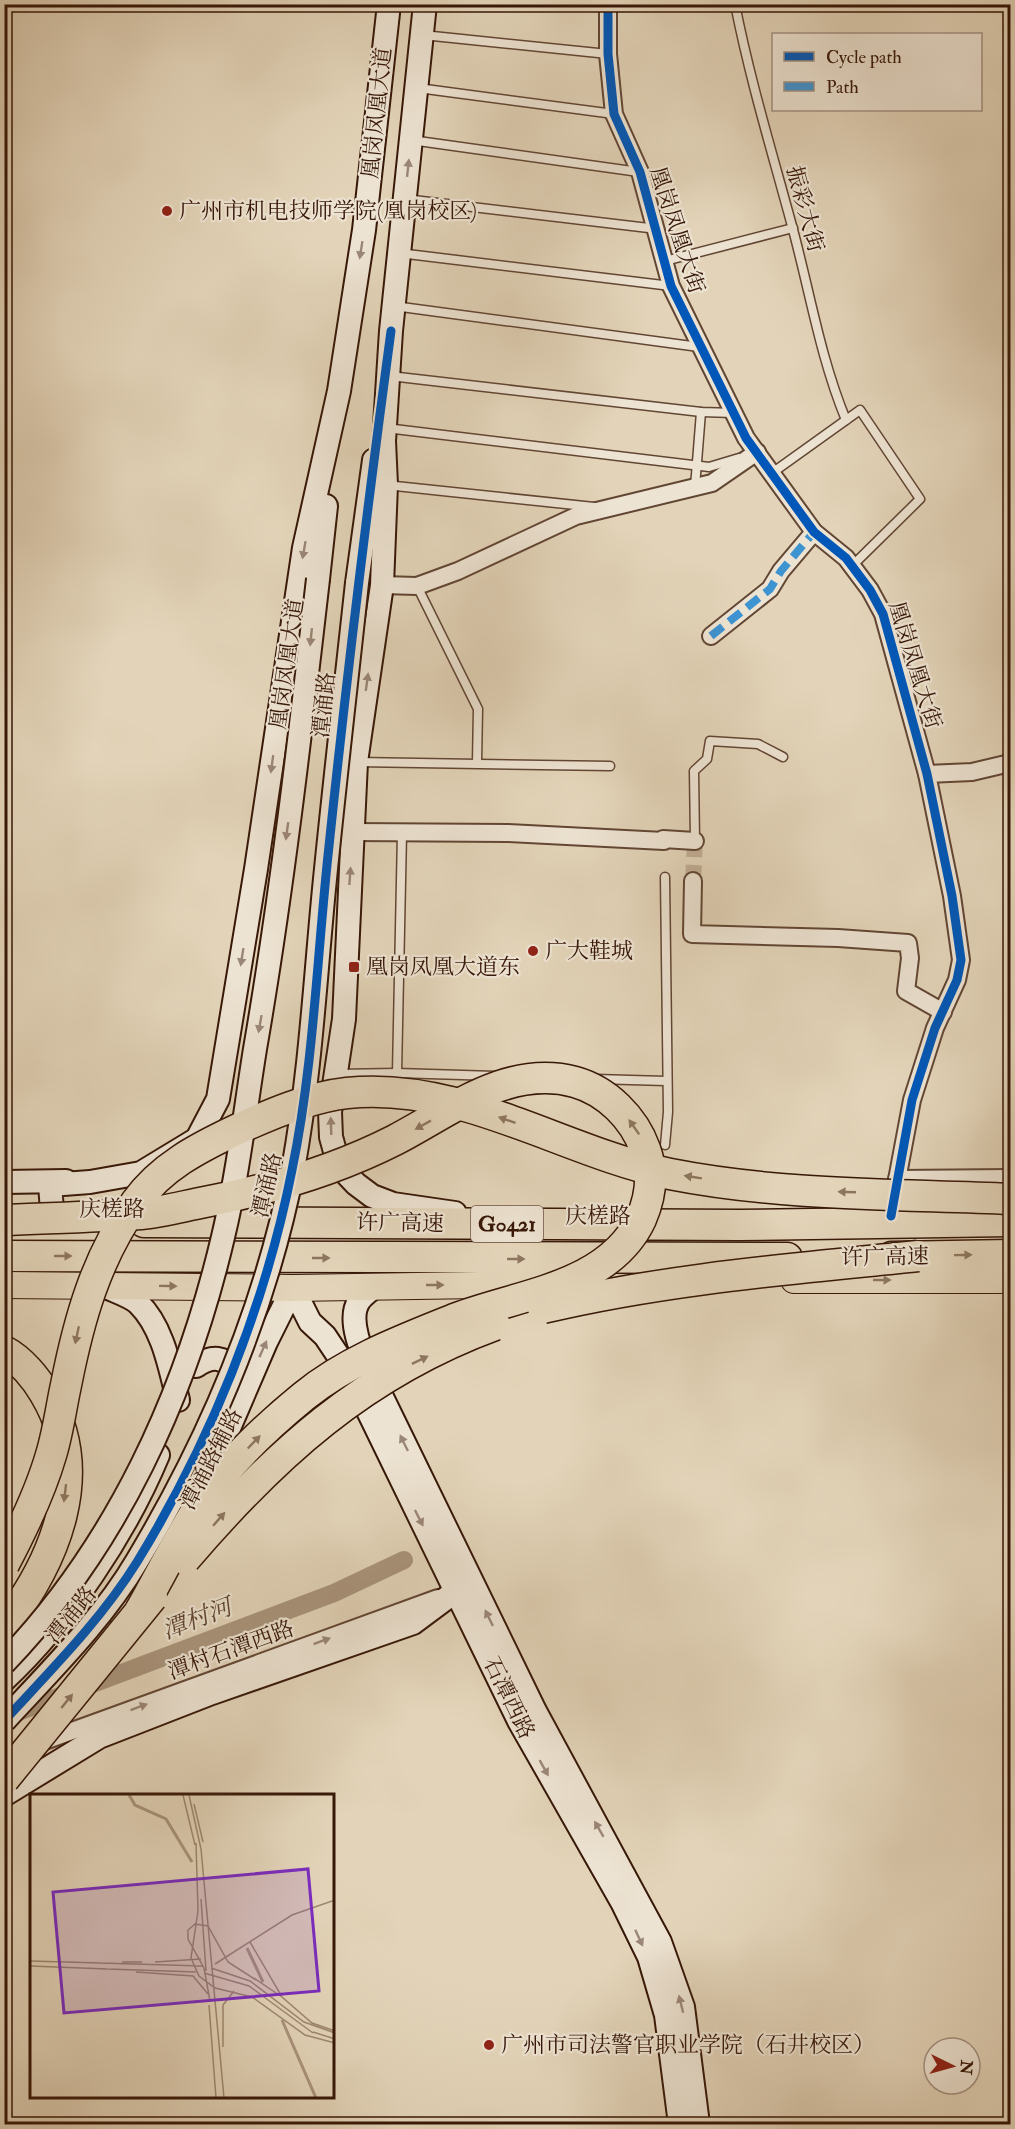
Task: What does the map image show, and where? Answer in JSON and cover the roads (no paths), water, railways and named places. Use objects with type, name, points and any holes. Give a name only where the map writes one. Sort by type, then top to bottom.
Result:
[{"type":"highway","points":[[4,1221],[145,1214],[272,1189],[320,1174],[393,1141],[474,1097],[500,1085],[525,1079],[574,1082],[614,1102],[638,1133],[646,1152],[651,1173],[646,1207],[635,1232],[615,1254],[586,1275],[460,1317],[401,1341],[341,1370],[305,1395],[228,1468],[201,1504],[140,1611]]},
{"type":"highway","points":[[4,1564],[41,1488],[50,1461],[80,1318],[96,1272],[136,1202],[153,1183],[188,1155],[249,1124],[308,1102],[346,1093],[366,1092],[433,1099],[500,1117],[628,1163],[670,1174],[750,1186],[1011,1199]]},
{"type":"highway","name":"许广高速","points":[[4,1221],[740,1225],[1011,1221]]},
{"type":"highway","name":"许广高速","points":[[4,1256],[678,1259],[1011,1255]]},
{"type":"highway","points":[[4,1779],[140,1611],[225,1511],[286,1451],[324,1419],[384,1377],[474,1333],[537,1310],[595,1296],[756,1273],[918,1256]]},
{"type":"highway","points":[[4,1351],[37,1380],[50,1402],[65,1438],[67,1459],[66,1496],[54,1540],[30,1594],[4,1626]]},
{"type":"main road","name":"庆槎路","points":[[4,1210],[211,1209],[469,1215],[891,1216],[1011,1211]]},
{"type":"main road","points":[[4,1285],[293,1287],[1011,1280]]},
{"type":"street","name":"凰岗凤凰大道","points":[[52,1210],[50,1185],[99,1181],[141,1173],[197,1139],[218,1099],[258,858],[304,548],[339,391],[364,230],[389,4]]},
{"type":"street","name":"凰岗凤凰大道","points":[[425,4],[391,331],[382,585],[356,762],[346,935],[344,1018],[330,1112],[331,1137],[339,1166],[356,1184],[372,1196],[393,1204],[469,1215]]},
{"type":"street","name":"凰岗凤凰大街","points":[[608,4],[608,54],[614,114],[640,172],[671,286],[699,347],[757,452],[814,532],[852,566],[883,614],[927,774],[952,896],[961,960],[957,980],[942,1012],[912,1100],[891,1216]]},
{"type":"street","name":"潭涌路","points":[[4,1720],[80,1637],[136,1563],[206,1434],[255,1309],[292,1170],[311,1046],[324,890],[357,584],[391,331]]},
{"type":"street","name":"潭涌路","points":[[4,1663],[22,1645],[93,1554],[116,1517],[177,1388],[201,1320],[224,1234],[264,999],[303,714],[339,391]]},
{"type":"street","points":[[382,585],[417,586],[458,571],[576,516],[712,483],[757,452]]},
{"type":"street","points":[[711,636],[770,589],[781,571],[814,532]]},
{"type":"street","points":[[927,774],[972,772],[1011,763]]},
{"type":"street","points":[[353,832],[508,833],[694,841]]},
{"type":"street","points":[[693,881],[692,934],[838,938],[908,943],[910,958],[906,991],[942,1012]]},
{"type":"street","points":[[897,1179],[1011,1178]]},
{"type":"street","points":[[4,1182],[99,1181],[211,1209]]},
{"type":"street","name":"石潭西路","points":[[376,1285],[359,1301],[355,1314],[357,1338],[519,1721],[622,1902],[649,1957],[666,2015],[680,2124]]},
{"type":"street","points":[[102,1286],[138,1303],[165,1350],[180,1404]]},
{"type":"street","points":[[4,1680],[32,1654],[120,1533],[154,1466],[196,1366],[216,1287]]},
{"type":"street","name":"潭涌路辅路","points":[[4,1720],[91,1637],[142,1578],[214,1463],[293,1287]]},
{"type":"street","name":"石潭西路","points":[[293,1287],[310,1322],[325,1336],[349,1372],[464,1588],[535,1711],[660,1942],[683,2007],[698,2124]]},
{"type":"street","points":[[196,1366],[211,1357],[229,1362],[237,1370],[240,1404]]},
{"type":"street","points":[[4,1795],[99,1737],[212,1693],[413,1623],[464,1588]]},
{"type":"street","name":"潭村石潭西路","points":[[4,1755],[464,1588]]},
{"type":"lane","name":"振彩大街","points":[[735,4],[758,109],[793,228],[825,363],[846,420]]},
{"type":"lane","points":[[422,35],[608,54]]},
{"type":"lane","points":[[416,88],[614,114]]},
{"type":"lane","points":[[411,140],[640,172]]},
{"type":"lane","points":[[405,199],[657,229]]},
{"type":"lane","points":[[665,261],[793,228]]},
{"type":"lane","points":[[399,253],[671,286]]},
{"type":"lane","points":[[393,306],[699,347]]},
{"type":"lane","points":[[390,376],[701,412],[734,413]]},
{"type":"lane","points":[[772,473],[860,410],[920,499],[852,566]]},
{"type":"lane","points":[[694,488],[701,412]]},
{"type":"lane","points":[[386,428],[709,467],[757,452]]},
{"type":"lane","points":[[386,484],[610,509]]},
{"type":"lane","points":[[417,586],[478,709],[477,762]]},
{"type":"lane","points":[[694,841],[694,771],[707,759],[710,741],[758,744],[783,757]]},
{"type":"lane","points":[[356,762],[477,762],[610,766]]},
{"type":"lane","points":[[397,1072],[402,833]]},
{"type":"lane","points":[[665,877],[668,1112],[665,1145]]},
{"type":"lane","points":[[336,1074],[397,1072],[666,1081]]},
{"type":"waterway","name":"潭村河","points":[[10,1715],[334,1593],[404,1560]]},
{"type":"tunnel","points":[[693,881],[695,841]]},
{"type":"place","name":"广州市机电技师学院(凰岗校区)","points":[[167,211]]},
{"type":"place","name":"广大鞋城","points":[[533,951]]},
{"type":"place","name":"凰岗凤凰大道东","points":[[354,967]]},
{"type":"place","name":"广州市司法警官职业学院（石井校区）","points":[[489,2045]]}]
